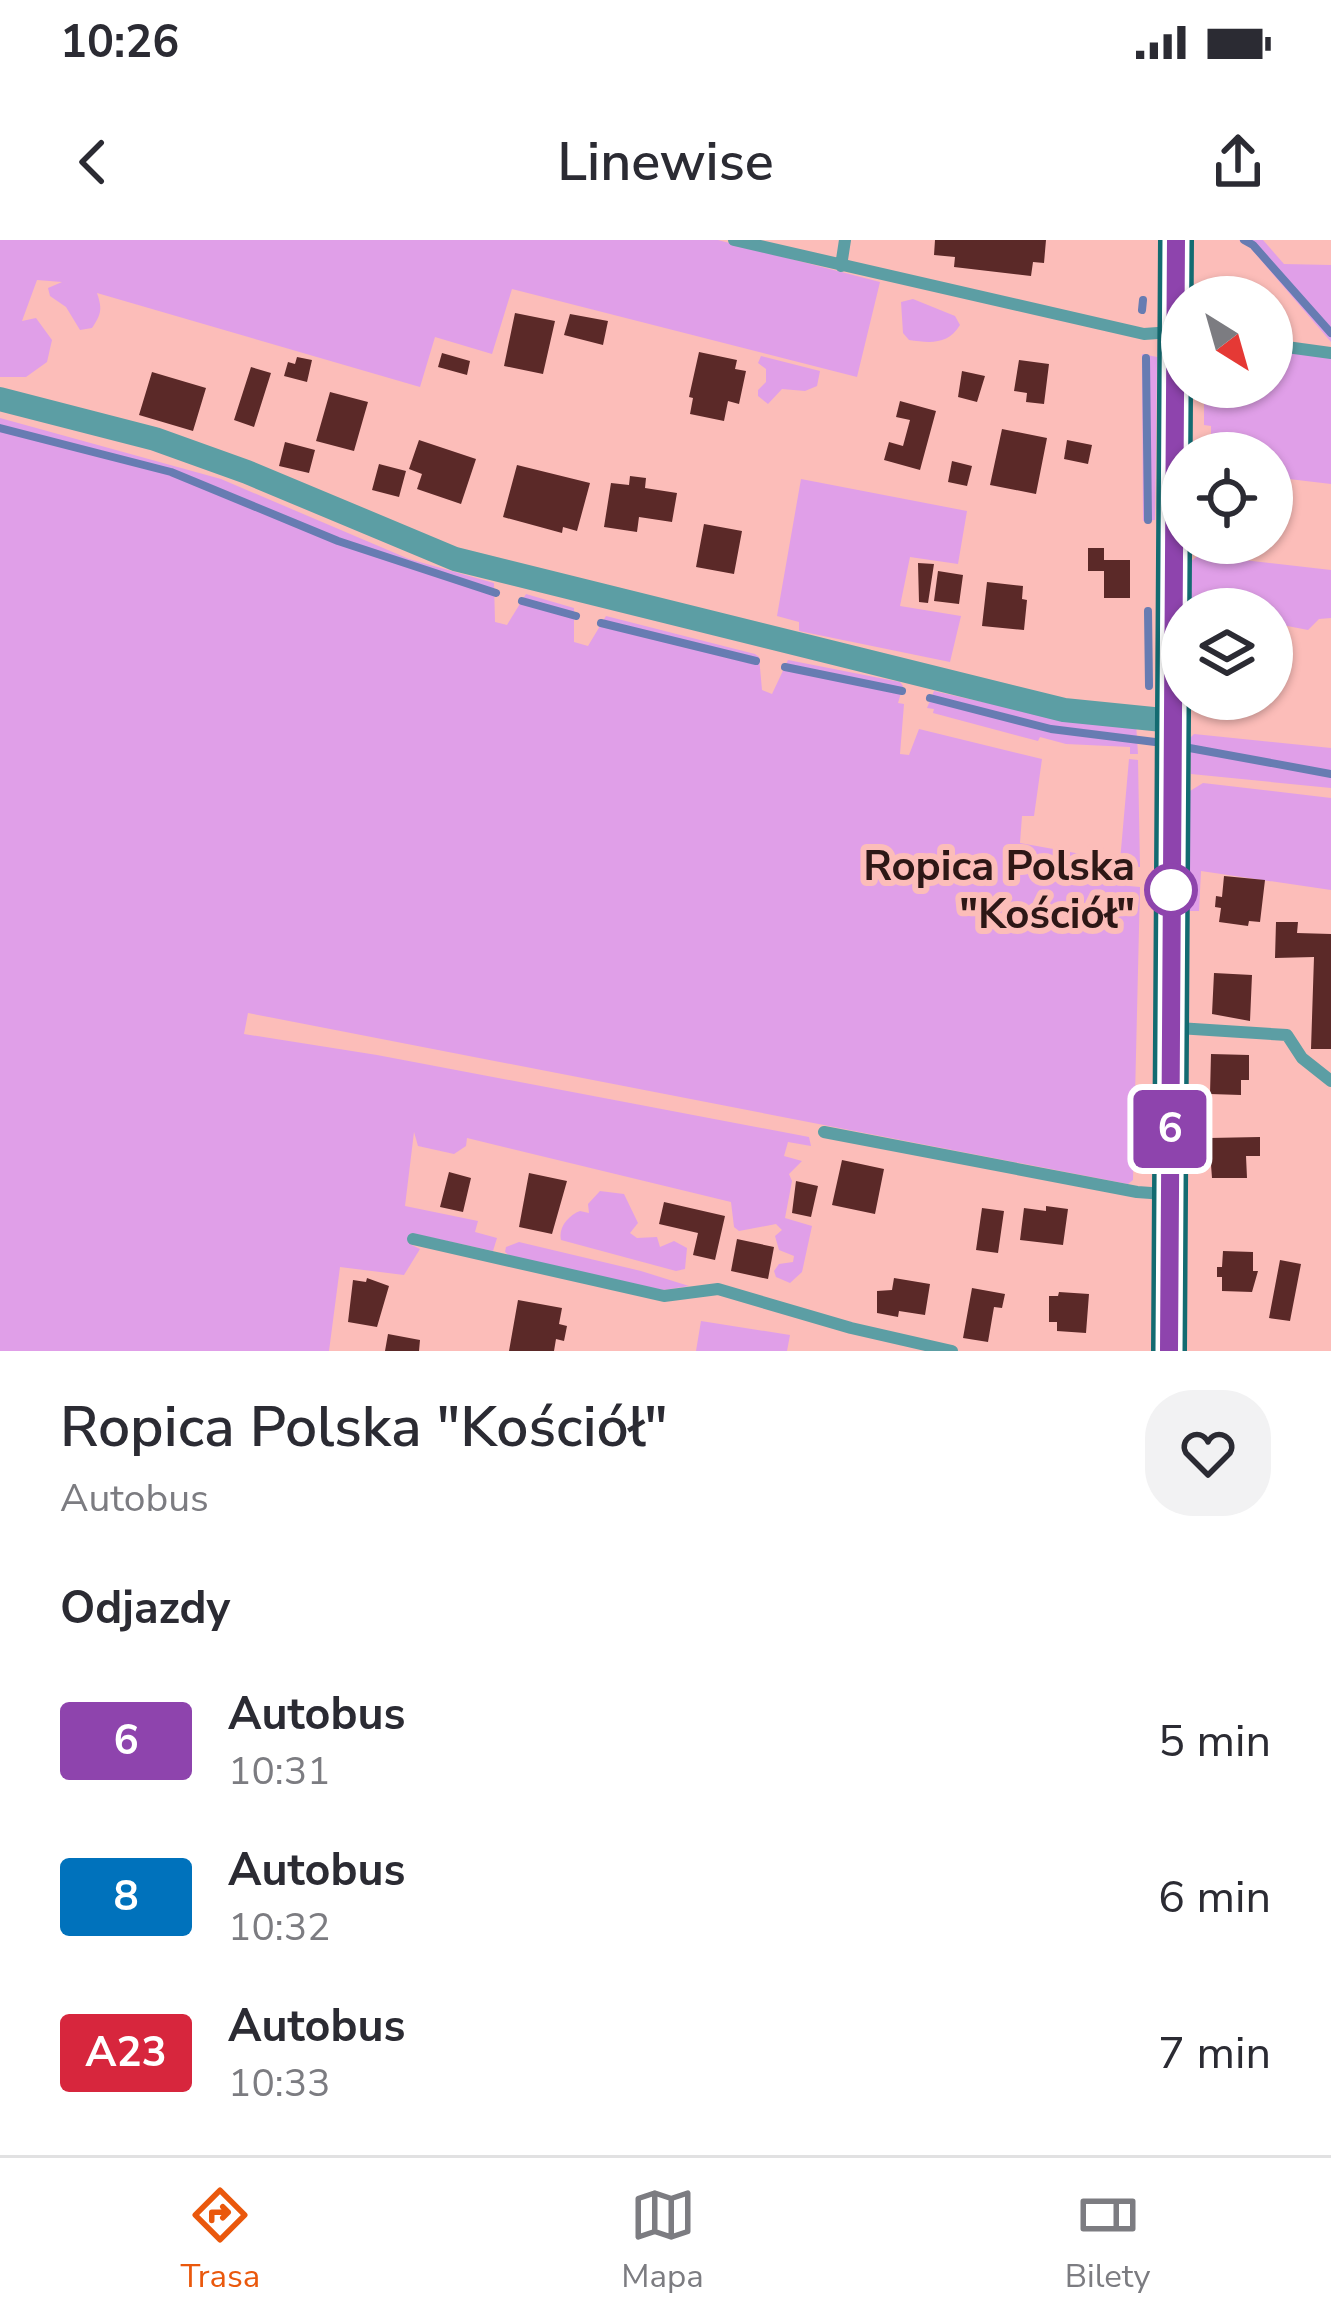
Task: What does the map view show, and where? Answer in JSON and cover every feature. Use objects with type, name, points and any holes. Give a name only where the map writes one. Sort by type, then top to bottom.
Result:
[{"type":"main road","points":[[1176,240],[1177,276]]},
{"type":"main road","points":[[1169,1351],[1178,408]]},
{"type":"street","points":[[0,399],[155,439],[247,472],[454,559],[781,643],[1173,735]]},
{"type":"lane","points":[[734,240],[1144,334],[1161,334]]},
{"type":"lane","points":[[841,266],[845,240]]},
{"type":"lane","points":[[1293,348],[1331,353]]},
{"type":"lane","points":[[1170,1028],[1287,1035],[1303,1058],[1331,1081]]},
{"type":"lane","points":[[824,1132],[1137,1192],[1170,1194]]},
{"type":"lane","points":[[413,1239],[664,1296],[718,1289],[851,1328],[952,1351]]},
{"type":"shaded area","points":[[0,240],[718,240],[880,282],[857,377],[512,289],[492,354],[435,337],[420,387],[97,293],[98,318],[92,328],[80,330],[66,307],[50,296],[48,288],[62,282],[37,280],[22,321],[36,318],[52,340],[47,362],[26,377],[0,377]]},
{"type":"shaded area","points":[[1239,240],[1263,240],[1284,264],[1331,265],[1331,342],[1293,298],[1293,276],[1275,276]]},
{"type":"shaded area","points":[[913,299],[955,316],[960,325],[944,339],[909,340],[903,333],[901,302]]},
{"type":"shaded area","points":[[1293,352],[1331,356],[1331,484],[1293,479],[1293,432],[1211,432],[1211,426],[1204,425],[1204,408],[1293,408]]},
{"type":"shaded area","points":[[1142,354],[1157,357],[1155,520],[1143,521]]},
{"type":"shaded area","points":[[761,356],[820,371],[817,386],[805,391],[782,389],[768,404],[758,396],[766,382],[766,369],[758,363]]},
{"type":"shaded area","points":[[0,418],[221,479],[409,559],[494,583],[495,622],[507,625],[526,594],[574,608],[574,642],[588,646],[606,616],[755,654],[762,690],[772,694],[788,660],[900,682],[898,703],[904,704],[900,754],[909,755],[919,729],[1042,759],[1034,816],[1022,816],[1020,843],[1120,861],[1129,759],[1138,760],[1140,867],[1130,867],[1129,886],[1140,887],[1133,1180],[1128,1184],[248,1013],[244,1034],[809,1137],[811,1146],[788,1142],[784,1156],[802,1161],[789,1174],[792,1181],[785,1218],[812,1226],[802,1272],[790,1283],[776,1277],[779,1264],[793,1262],[794,1256],[779,1250],[775,1236],[782,1230],[776,1224],[739,1231],[734,1227],[731,1202],[467,1138],[466,1146],[454,1154],[418,1146],[414,1132],[405,1206],[478,1221],[475,1232],[497,1238],[493,1251],[411,1233],[408,1243],[420,1249],[404,1275],[340,1267],[329,1351],[0,1351]]},
{"type":"shaded area","points":[[801,479],[967,511],[958,564],[910,557],[900,606],[961,616],[950,662],[799,631],[799,622],[777,616]]},
{"type":"shaded area","points":[[1190,564],[1278,564],[1331,570],[1331,618],[1319,619],[1308,630],[1293,627],[1293,588],[1190,588]]},
{"type":"shaded area","points":[[934,691],[1136,723],[1138,754],[1130,754],[1130,747],[1066,744],[1040,737],[1038,741],[933,713],[934,709],[927,708]]},
{"type":"shaded area","points":[[1194,734],[1331,748],[1331,788],[1191,774],[1190,738]]},
{"type":"shaded area","points":[[1203,783],[1331,798],[1331,890],[1201,871],[1199,911],[1187,911],[1190,791]]},
{"type":"shaded area","points":[[600,1191],[624,1194],[638,1223],[630,1233],[637,1238],[657,1237],[660,1247],[674,1241],[687,1248],[685,1269],[676,1271],[561,1240],[565,1222],[580,1211],[589,1213],[588,1204]]},
{"type":"shaded area","points":[[519,1242],[689,1286],[663,1290],[512,1258],[506,1247]]},
{"type":"shaded area","points":[[701,1321],[790,1335],[787,1351],[696,1351]]},
{"type":"building","points":[[935,240],[1046,240],[1044,263],[1033,262],[1031,276],[954,267],[955,257],[934,255]]},
{"type":"building","points":[[515,313],[555,321],[543,374],[504,366]]},
{"type":"building","points":[[570,314],[608,321],[603,345],[564,335]]},
{"type":"building","points":[[699,352],[737,360],[735,369],[746,371],[739,404],[728,401],[724,421],[690,414]]},
{"type":"building","points":[[442,353],[470,361],[467,375],[438,367]]},
{"type":"building","points":[[297,357],[312,360],[307,382],[284,376],[288,362],[295,364]]},
{"type":"building","points":[[1019,360],[1049,364],[1044,404],[1026,402],[1027,393],[1014,391]]},
{"type":"building","points":[[251,367],[271,373],[254,427],[234,420]]},
{"type":"building","points":[[962,371],[985,376],[977,402],[958,397]]},
{"type":"building","points":[[152,372],[206,388],[193,431],[139,415]]},
{"type":"building","points":[[330,392],[368,402],[354,451],[316,441]]},
{"type":"building","points":[[900,401],[936,411],[920,470],[884,460],[889,442],[903,446],[910,420],[896,417]]},
{"type":"building","points":[[1002,429],[1047,438],[1036,494],[990,485]]},
{"type":"building","points":[[419,440],[476,459],[461,504],[417,489],[422,474],[409,469]]},
{"type":"building","points":[[1067,440],[1092,445],[1088,464],[1064,459]]},
{"type":"building","points":[[285,442],[315,450],[309,473],[279,466]]},
{"type":"building","points":[[952,461],[972,466],[967,486],[948,482]]},
{"type":"building","points":[[379,464],[406,471],[399,497],[372,490]]},
{"type":"building","points":[[517,465],[590,483],[577,531],[563,527],[562,533],[503,517]]},
{"type":"building","points":[[630,476],[646,478],[645,488],[677,493],[672,522],[639,517],[637,532],[604,527],[611,483],[629,485]]},
{"type":"building","points":[[704,524],[742,531],[734,574],[696,567]]},
{"type":"building","points":[[1088,548],[1104,548],[1104,560],[1130,560],[1130,598],[1104,598],[1104,571],[1088,571]]},
{"type":"building","points":[[918,563],[934,564],[928,603],[919,602]]},
{"type":"building","points":[[938,571],[963,575],[959,604],[934,601]]},
{"type":"building","points":[[987,582],[1023,586],[1022,599],[1027,600],[1024,630],[982,626]]},
{"type":"building","points":[[1224,876],[1265,880],[1260,922],[1249,921],[1248,926],[1219,922],[1216,896],[1222,897]]},
{"type":"building","points":[[1276,922],[1298,922],[1297,933],[1331,934],[1331,1049],[1311,1049],[1314,957],[1275,958]]},
{"type":"building","points":[[1214,973],[1252,975],[1250,1021],[1212,1014]]},
{"type":"building","points":[[1211,1054],[1249,1055],[1249,1080],[1241,1080],[1241,1095],[1210,1094]]},
{"type":"building","points":[[1260,1137],[1260,1156],[1246,1156],[1247,1178],[1212,1178],[1209,1138]]},
{"type":"building","points":[[842,1160],[884,1169],[875,1214],[832,1205]]},
{"type":"building","points":[[449,1172],[471,1178],[463,1212],[440,1207]]},
{"type":"building","points":[[529,1173],[567,1181],[552,1234],[519,1227]]},
{"type":"building","points":[[796,1181],[818,1186],[811,1217],[792,1213]]},
{"type":"building","points":[[664,1202],[725,1216],[715,1260],[693,1255],[698,1233],[659,1224]]},
{"type":"building","points":[[1046,1206],[1068,1209],[1063,1245],[1020,1240],[1024,1208],[1046,1211]]},
{"type":"building","points":[[982,1208],[1004,1211],[998,1253],[976,1250]]},
{"type":"building","points":[[737,1239],[774,1247],[768,1279],[731,1271]]},
{"type":"building","points":[[1223,1251],[1253,1252],[1253,1271],[1258,1271],[1252,1292],[1222,1291],[1217,1267],[1222,1267]]},
{"type":"building","points":[[1280,1260],[1301,1264],[1290,1321],[1269,1318]]},
{"type":"building","points":[[367,1278],[389,1286],[377,1327],[348,1322],[353,1280],[366,1282]]},
{"type":"building","points":[[894,1278],[930,1284],[925,1315],[877,1313],[877,1291],[892,1290]]},
{"type":"building","points":[[972,1288],[1005,1294],[1002,1308],[994,1307],[988,1342],[963,1338]]},
{"type":"building","points":[[1089,1294],[1086,1333],[1057,1331],[1057,1322],[1049,1322],[1049,1296]]},
{"type":"building","points":[[518,1300],[562,1308],[559,1324],[567,1326],[564,1341],[556,1339],[554,1351],[509,1351]]},
{"type":"building","points":[[388,1334],[420,1340],[419,1351],[385,1351]]},
{"type":"waterway","points":[[1244,240],[1331,333]]},
{"type":"waterway","points":[[1142,310],[1143,300]]},
{"type":"waterway","points":[[1146,358],[1148,520]]},
{"type":"waterway","points":[[0,428],[171,472],[338,541],[496,593]]},
{"type":"waterway","points":[[522,601],[576,616]]},
{"type":"waterway","points":[[1148,611],[1149,686]]},
{"type":"waterway","points":[[601,623],[756,661]]},
{"type":"waterway","points":[[785,667],[902,691]]},
{"type":"waterway","points":[[930,698],[1051,729],[1163,743]]},
{"type":"waterway","points":[[1184,747],[1331,774]]},
{"type":"bus line","name":"6","points":[[1169,1351],[1176,240]]},
{"type":"place","name":"Ropica Polska \"Kościół\"","points":[[1171,890]]}]
